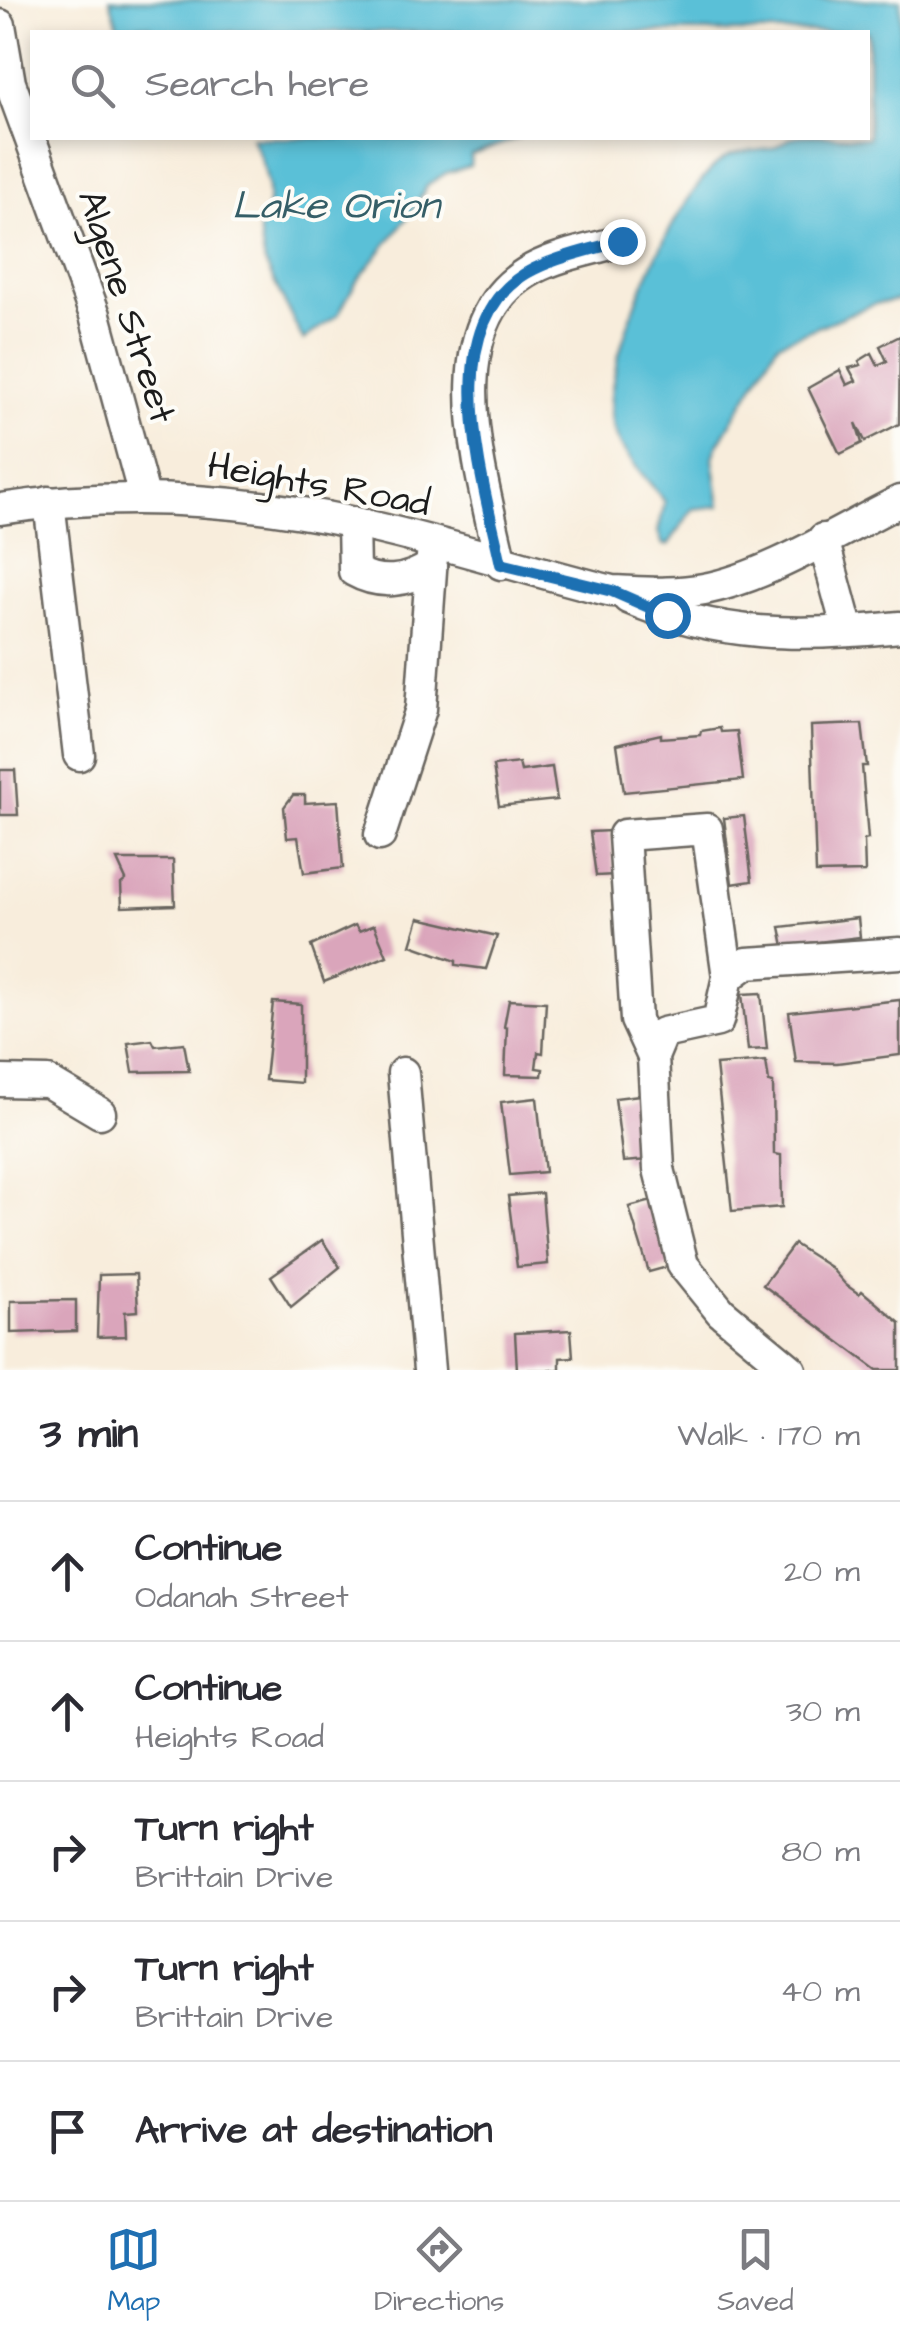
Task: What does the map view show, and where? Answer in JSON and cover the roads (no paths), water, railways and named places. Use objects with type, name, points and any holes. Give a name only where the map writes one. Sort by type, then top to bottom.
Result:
[{"type":"street","name":"Algene Street","points":[[0,25],[5,85],[95,315],[144,496]]},
{"type":"street","points":[[501,564],[470,406],[477,341],[498,298],[532,270],[622,241]]},
{"type":"street","name":"Heights Road","points":[[0,508],[144,496],[272,508],[352,522],[432,555],[501,564],[612,591],[704,589],[823,540],[900,501]]},
{"type":"street","points":[[49,502],[79,756]]},
{"type":"street","points":[[352,522],[354,570],[370,580],[399,580],[432,555]]},
{"type":"street","points":[[823,540],[848,631]]},
{"type":"street","points":[[380,834],[421,709],[432,555]]},
{"type":"street","points":[[612,591],[667,615],[714,629],[789,634],[900,626]]},
{"type":"street","points":[[652,1057],[663,1033],[718,1020],[728,978],[707,829],[624,834],[636,1020],[652,1057],[659,1169],[683,1265],[721,1312],[791,1370]]},
{"type":"street","points":[[728,978],[746,963],[765,959],[900,953]]},
{"type":"street","points":[[402,1074],[429,1370]]},
{"type":"street","points":[[0,1081],[48,1082],[100,1113]]},
{"type":"water","points":[[110,0],[900,0],[900,300],[874,304],[778,343],[716,448],[713,458],[720,506],[693,509],[668,545],[663,545],[658,532],[665,502],[627,455],[612,422],[611,395],[618,360],[646,278],[687,201],[708,173],[728,156],[775,147],[787,140],[870,140],[870,30],[118,27]]},
{"type":"water","name":"Lake Orion","points":[[252,140],[513,140],[471,155],[470,166],[446,173],[427,186],[411,213],[355,284],[338,315],[303,340],[265,263],[259,230],[268,196],[261,160]]}]
